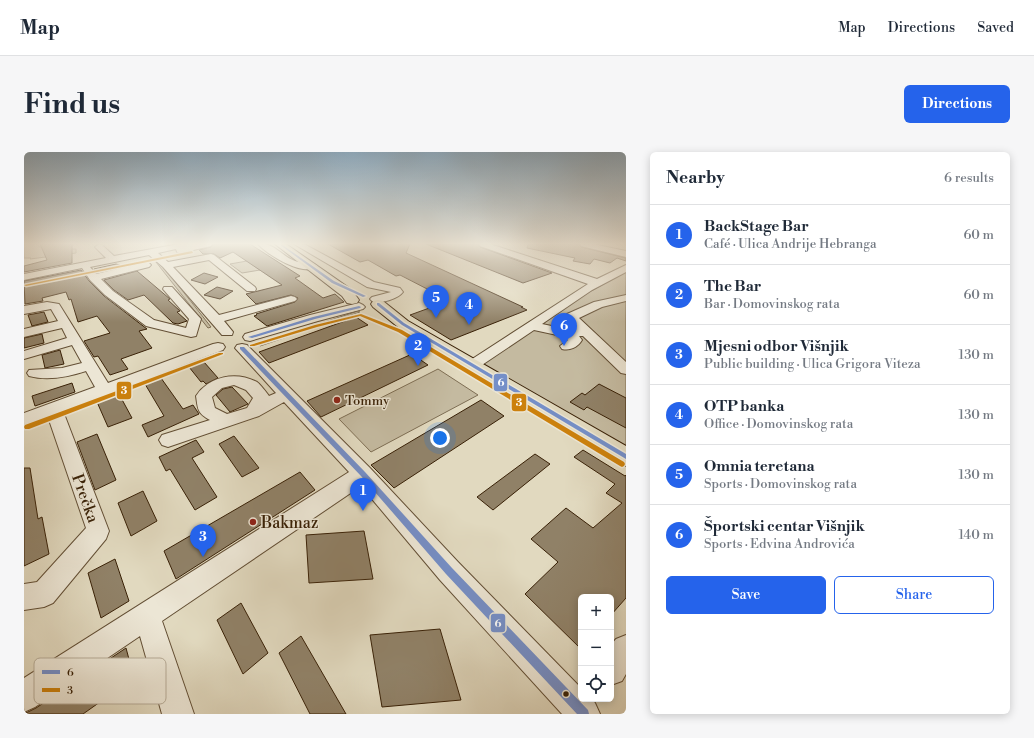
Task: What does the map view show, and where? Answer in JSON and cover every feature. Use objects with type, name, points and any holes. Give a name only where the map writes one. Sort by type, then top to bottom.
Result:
[{"type":"main road","points":[[318,270],[347,292],[351,297],[364,302],[373,311],[389,320],[403,324],[471,366],[626,457]]},
{"type":"street","points":[[24,277],[62,270]]},
{"type":"street","points":[[88,270],[109,292],[150,323],[191,333],[195,319],[168,289]]},
{"type":"street","points":[[94,278],[124,270]]},
{"type":"street","points":[[171,270],[216,320],[240,339],[286,394],[363,474],[449,571],[585,708]]},
{"type":"street","points":[[228,270],[251,289]]},
{"type":"street","points":[[240,339],[226,350],[218,347],[215,342],[216,339],[240,339],[364,302],[394,295],[398,292],[396,290],[371,285],[343,270]]},
{"type":"street","points":[[560,270],[597,283]]},
{"type":"street","points":[[471,366],[597,283],[622,270]]},
{"type":"street","points":[[626,298],[609,300],[590,307],[571,317],[626,370]]},
{"type":"street","points":[[216,320],[291,299]]},
{"type":"street","points":[[24,310],[46,305],[55,306],[105,390]]},
{"type":"street","points":[[24,334],[65,323]]},
{"type":"street","points":[[533,326],[561,332],[587,332]]},
{"type":"street","points":[[561,332],[574,338],[575,340],[567,346]]},
{"type":"street","points":[[75,340],[26,354],[29,378],[66,373],[90,365]]},
{"type":"street","points":[[24,420],[218,347]]},
{"type":"street","points":[[224,420],[207,411],[204,396],[217,384],[234,380],[252,386],[262,398],[253,412]]},
{"type":"street","points":[[168,440],[224,420],[253,412],[286,394]]},
{"type":"street","name":"Prečka","points":[[34,595],[98,531],[54,409]]},
{"type":"street","points":[[82,658],[363,474]]},
{"type":"street","points":[[147,615],[160,658]]},
{"type":"street","points":[[614,666],[626,649]]},
{"type":"street","points":[[166,676],[178,714]]},
{"type":"street","points":[[24,696],[34,689]]},
{"type":"shaded area","points":[[162,270],[166,270],[211,327],[208,328]]},
{"type":"shaded area","points":[[238,270],[259,270],[242,273]]},
{"type":"shaded area","points":[[626,272],[626,457],[471,366],[567,305]]},
{"type":"shaded area","points":[[358,311],[360,312],[260,346],[258,344]]},
{"type":"shaded area","points":[[438,369],[478,395],[371,452],[339,419]]},
{"type":"building","points":[[81,270],[89,281],[104,296],[147,329],[139,331],[152,348],[121,359],[128,369],[110,375],[98,356],[94,357],[84,341],[110,333],[97,316],[78,322],[71,299],[69,300],[66,292],[42,298],[43,301],[25,304],[24,281]]},
{"type":"building","points":[[260,270],[291,270],[300,276],[295,278],[323,298],[335,294],[344,302],[267,326],[254,316],[257,315],[256,314],[295,302],[298,298],[291,295],[256,304],[246,294],[282,285]]},
{"type":"building","points":[[386,270],[443,270],[527,310],[451,340],[410,315],[446,302],[430,293],[433,292],[400,275],[396,276]]},
{"type":"building","points":[[491,270],[544,270],[552,273],[523,283]]},
{"type":"building","points":[[137,271],[170,299],[168,300],[180,311],[177,312],[187,321],[178,324],[173,323],[144,295],[128,300],[114,290],[104,280]]},
{"type":"building","points":[[204,273],[218,277],[205,284],[191,280]]},
{"type":"building","points":[[217,287],[233,291],[220,299],[204,295]]},
{"type":"building","points":[[44,312],[48,322],[32,326],[28,315]]},
{"type":"building","points":[[356,317],[368,325],[269,363],[259,352]]},
{"type":"building","points":[[42,334],[44,343],[24,348],[24,338]]},
{"type":"building","points":[[60,350],[64,364],[45,368],[42,355]]},
{"type":"building","points":[[412,354],[428,365],[321,417],[307,401]]},
{"type":"building","points":[[204,362],[218,378],[206,384],[203,381],[201,382],[189,367]]},
{"type":"building","points":[[161,378],[183,409],[193,405],[199,414],[148,437],[142,425],[164,416],[145,384]]},
{"type":"building","points":[[72,383],[75,392],[35,406],[32,396]]},
{"type":"building","points":[[599,384],[626,398],[626,428],[587,407],[584,410],[570,402],[582,393],[585,395]]},
{"type":"building","points":[[232,387],[248,404],[230,412],[216,395],[223,389]]},
{"type":"building","points":[[119,394],[132,418],[108,427],[97,402]]},
{"type":"building","points":[[481,400],[504,416],[394,488],[371,465]]},
{"type":"building","points":[[97,434],[116,480],[95,490],[77,442]]},
{"type":"building","points":[[234,436],[259,468],[242,477],[219,444]]},
{"type":"building","points":[[196,440],[204,452],[192,458],[217,497],[195,510],[170,469],[166,471],[159,457]]},
{"type":"building","points":[[583,450],[625,476],[626,475],[626,598],[614,612],[614,594],[578,594],[578,646],[525,594],[558,562],[531,539],[566,508],[593,528],[622,503],[606,493],[615,484],[574,457]]},
{"type":"building","points":[[535,454],[550,464],[493,510],[477,497]]},
{"type":"building","points":[[24,468],[30,468],[38,519],[42,517],[49,554],[24,566]]},
{"type":"building","points":[[300,472],[315,490],[176,579],[164,551]]},
{"type":"building","points":[[143,491],[157,521],[131,536],[118,503]]},
{"type":"building","points":[[364,531],[373,579],[309,583],[306,535]]},
{"type":"building","points":[[115,559],[129,601],[101,618],[88,573]]},
{"type":"building","points":[[241,603],[268,653],[243,674],[217,620]]},
{"type":"building","points":[[440,629],[461,700],[382,707],[370,635]]},
{"type":"building","points":[[301,636],[346,714],[310,714],[279,653]]},
{"type":"building","points":[[126,648],[129,658],[111,658]]},
{"type":"building","points":[[42,704],[97,704],[83,714],[24,714]]},
{"type":"transit line","name":"3","points":[[26,285],[100,270]]},
{"type":"transit line","name":"6","points":[[317,270],[333,282],[364,296]]},
{"type":"transit line","name":"6","points":[[378,304],[403,324],[626,457]]},
{"type":"transit line","name":"6","points":[[250,337],[314,318],[359,307]]},
{"type":"transit line","name":"3","points":[[252,345],[316,326],[361,315]]},
{"type":"transit line","name":"3","points":[[362,316],[400,331],[622,464]]},
{"type":"transit line","name":"6","points":[[242,348],[363,474],[449,571],[584,714]]},
{"type":"transit line","name":"3","points":[[27,427],[221,354]]},
{"type":"place","name":"Omnia teretana","points":[[436,318]]},
{"type":"place","name":"OTP banka","points":[[469,325]]},
{"type":"place","name":"Športski centar Višnjik","points":[[564,346]]},
{"type":"place","name":"The Bar","points":[[418,366]]},
{"type":"place","name":"Tommy","points":[[337,400]]},
{"type":"place","name":"BackStage Bar","points":[[363,511]]},
{"type":"place","name":"Bakmaz","points":[[253,522]]},
{"type":"place","name":"Mjesni odbor Višnjik","points":[[203,557]]}]
